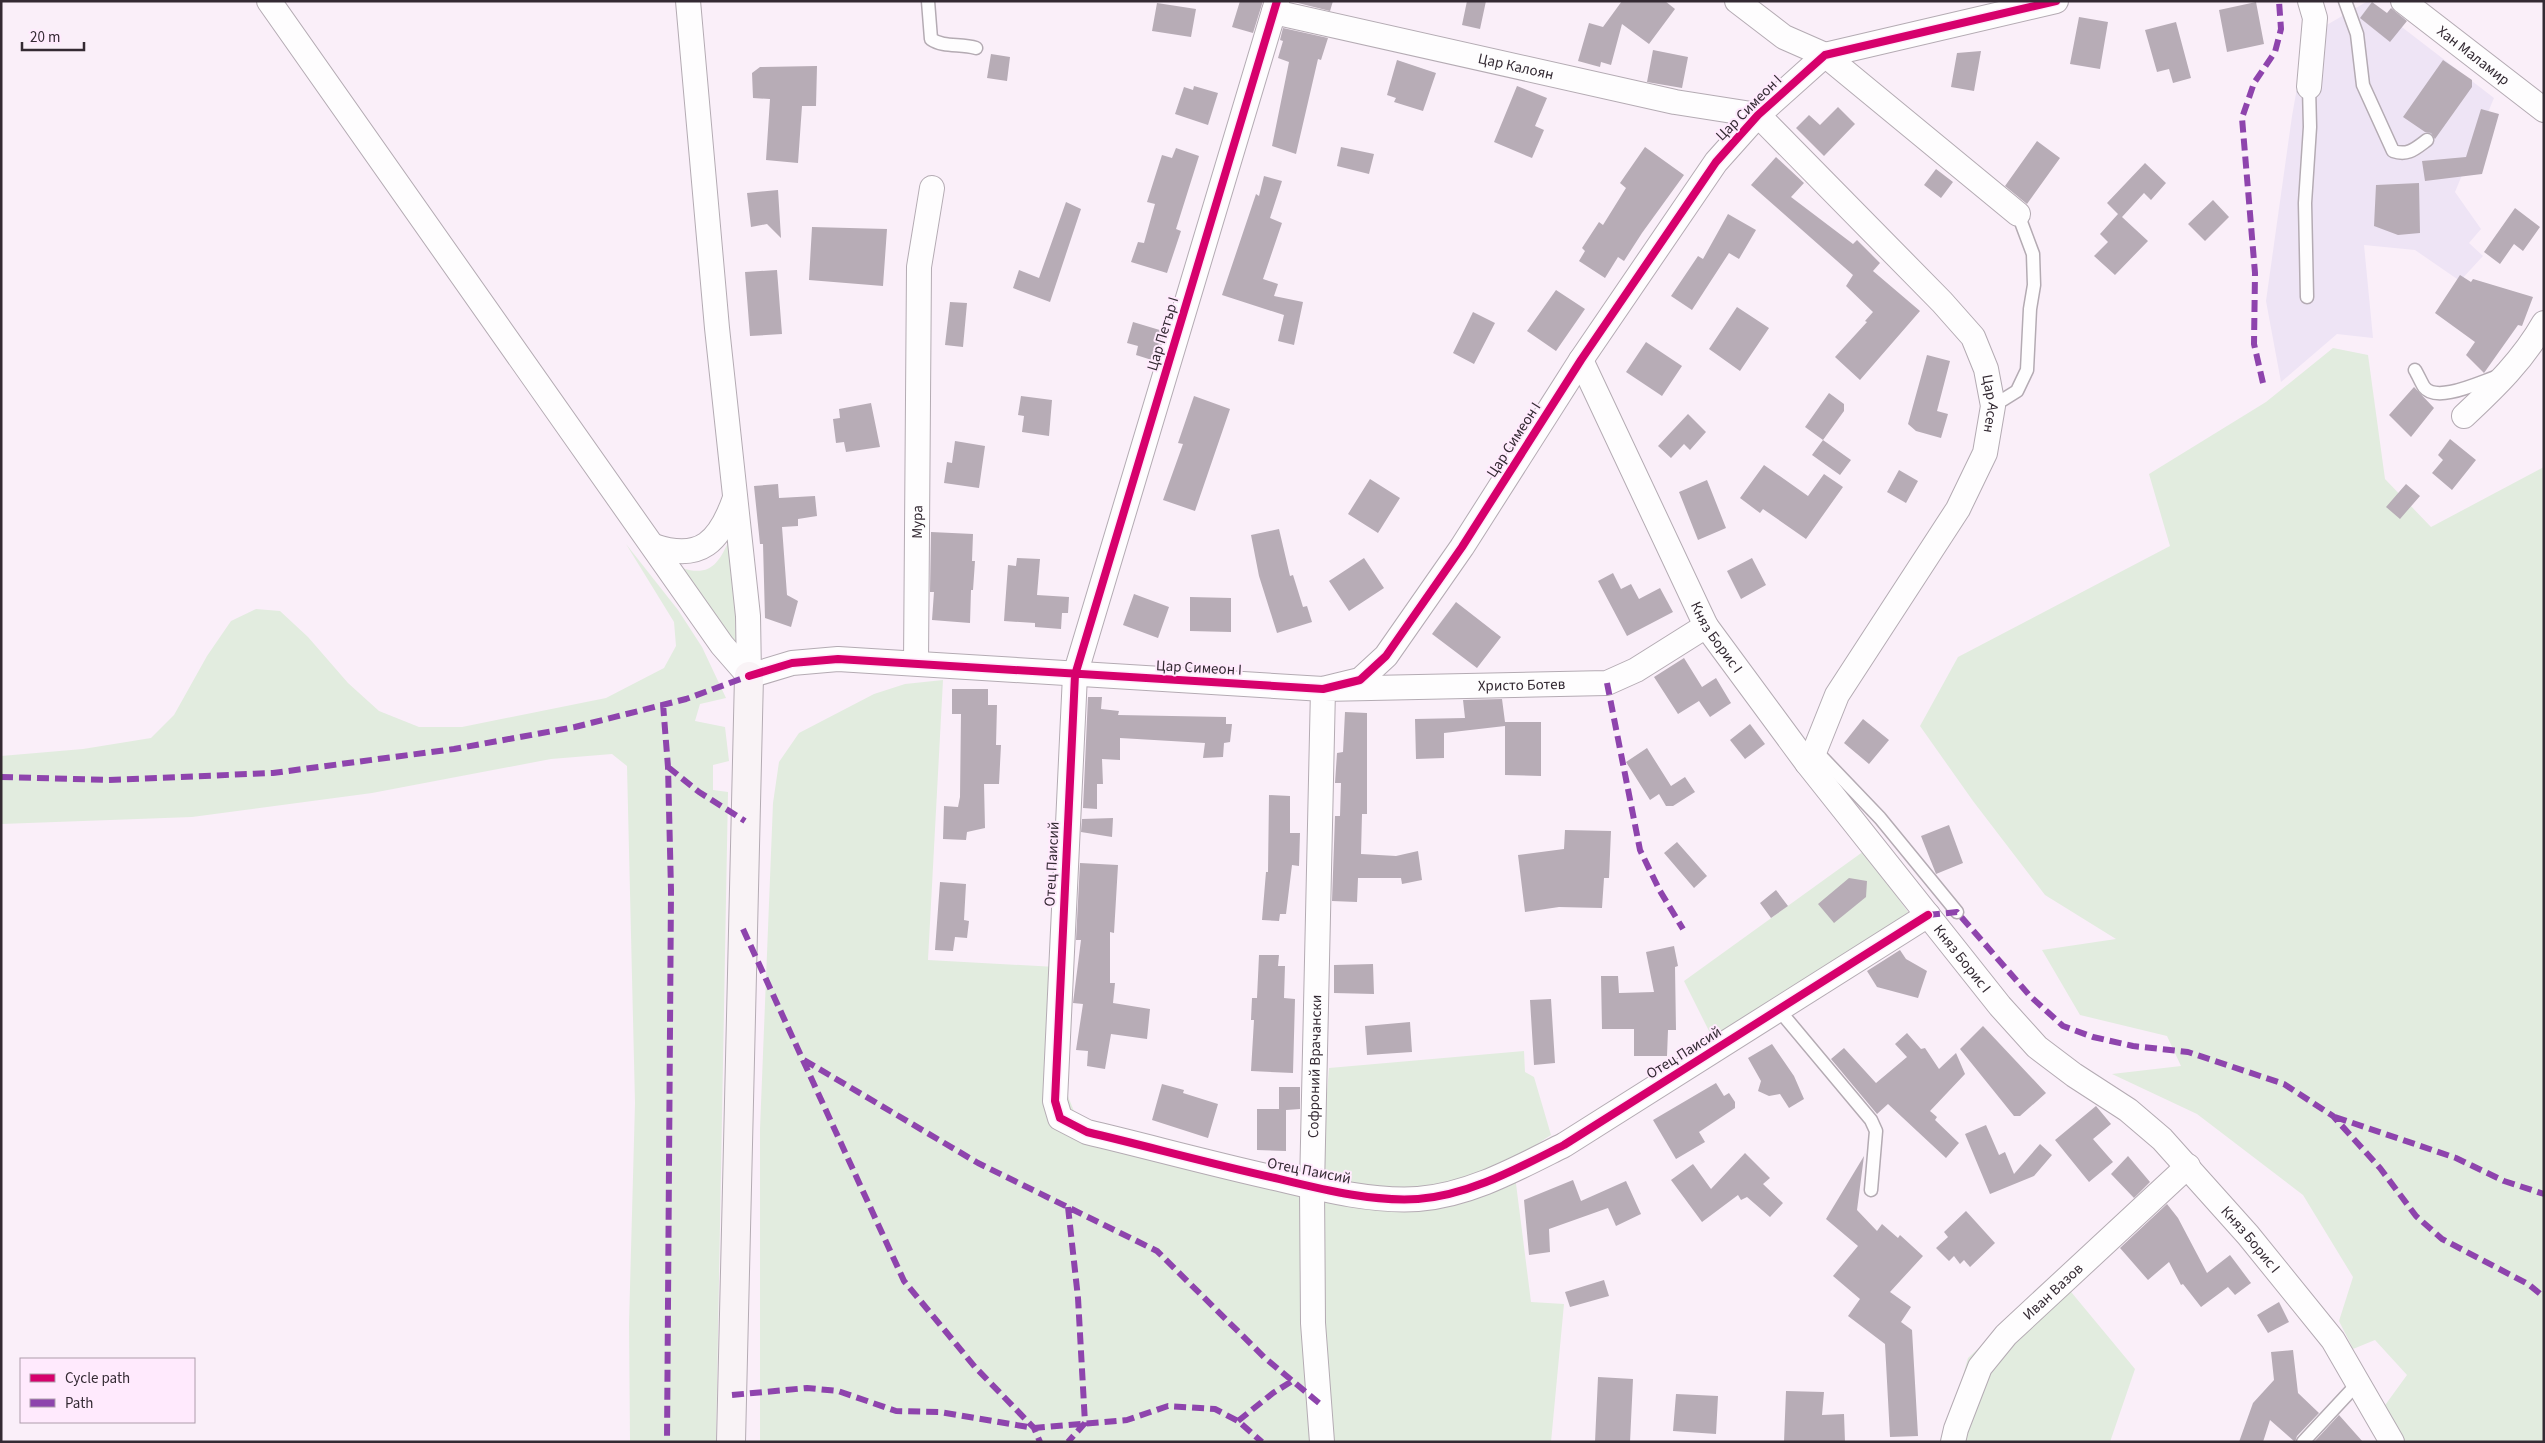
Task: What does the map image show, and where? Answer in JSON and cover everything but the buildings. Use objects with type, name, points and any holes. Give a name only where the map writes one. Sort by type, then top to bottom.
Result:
[{"type":"street","points":[[269,1],[722,645],[749,676]]},
{"type":"street","points":[[688,1],[716,318],[748,616],[749,676],[731,1442]]},
{"type":"street","points":[[1737,1],[1784,37],[1825,56],[2018,214]]},
{"type":"street","name":"Цар Симеон I","points":[[749,676],[792,663],[838,659],[1323,690],[1360,680],[1386,656],[1462,547],[1581,360],[1716,162],[1758,115],[1825,56],[2056,1]]},
{"type":"street","points":[[2309,88],[2315,18],[2310,1]]},
{"type":"street","name":"Хан Маламир","points":[[2403,1],[2544,110]]},
{"type":"street","name":"Цар Калоян","points":[[1275,6],[1675,102],[1758,115]]},
{"type":"street","name":"Цар Петър I","points":[[1075,675],[1275,6]]},
{"type":"street","name":"Цар Асен","points":[[1758,115],[1942,302],[1973,337],[1986,369],[1993,406],[1985,453],[1958,509],[1837,695],[1811,757]]},
{"type":"street","name":"Мура","points":[[916,663],[919,267],[932,188]]},
{"type":"street","points":[[2464,416],[2508,373],[2532,345],[2544,323]]},
{"type":"street","name":"Княз Борис I","points":[[1581,360],[1706,626],[1811,757],[1928,915],[2000,1006],[2038,1047],[2074,1075],[2128,1110],[2162,1138],[2248,1235],[2333,1340],[2392,1442]]},
{"type":"street","points":[[654,546],[674,553],[691,551],[706,544],[719,535],[728,520],[736,497]]},
{"type":"street","name":"Христо Ботев","points":[[1323,690],[1607,683],[1636,670],[1706,626]]},
{"type":"street","name":"Отец Паисий","points":[[1075,675],[1056,1100],[1060,1118],[1087,1132],[1312,1187],[1372,1197],[1419,1199],[1468,1188],[1508,1174],[1564,1145],[1928,915]]},
{"type":"street","name":"Софроний Врачански","points":[[1322,1442],[1313,1323],[1312,1187],[1323,690]]},
{"type":"street","name":"Иван Вазов","points":[[1954,1442],[1956,1430],[1980,1367],[2006,1335],[2188,1166]]},
{"type":"lane","points":[[928,1],[931,39],[938,44],[966,44],[976,48]]},
{"type":"lane","points":[[2345,1],[2357,34],[2363,85],[2393,151],[2402,154],[2410,153],[2427,140]]},
{"type":"lane","points":[[2307,297],[2305,203],[2310,127],[2309,88]]},
{"type":"lane","points":[[1993,406],[2017,391],[2027,370],[2030,309],[2034,285],[2033,254],[2018,214]]},
{"type":"lane","points":[[2415,370],[2425,388],[2434,394],[2444,394],[2508,373]]},
{"type":"lane","points":[[1811,757],[1880,818],[1957,912]]},
{"type":"lane","points":[[1779,1010],[1870,1120],[1876,1131],[1871,1190]]},
{"type":"lane","points":[[2303,1442],[2358,1383]]},
{"type":"shaded area","points":[[2368,1],[2494,98],[2455,192],[2481,229],[2469,243],[2483,256],[2460,281],[2415,250],[2364,245],[2373,338],[2337,334],[2281,382],[2266,301],[2292,116],[2306,37]]},
{"type":"shaded area","points":[[2333,348],[2368,355],[2385,479],[2431,527],[2544,467],[2544,1442],[2402,1442],[2383,1408],[2407,1375],[2375,1340],[2353,1349],[2339,1321],[2353,1277],[2303,1195],[2197,1114],[2112,1074],[2181,1066],[2167,1036],[2080,1015],[2042,950],[2116,939],[2045,895],[1973,801],[1920,726],[1958,657],[2170,546],[2149,474],[2266,402]]},
{"type":"shaded area","points":[[729,540],[736,646],[682,568],[699,571],[712,566],[721,556]]},
{"type":"shaded area","points":[[626,544],[678,610],[702,647],[726,698],[700,704],[695,721],[725,727],[729,761],[713,765],[713,790],[728,792],[716,1442],[630,1442],[629,1324],[635,1103],[627,766],[612,754],[551,759],[372,793],[192,817],[1,824],[1,756],[83,749],[151,738],[174,715],[207,656],[231,621],[256,609],[280,611],[308,637],[348,683],[379,711],[419,727],[462,727],[606,698],[664,668],[676,646],[674,622]]},
{"type":"shaded area","points":[[943,680],[928,960],[1074,968],[1066,1091],[1075,1114],[1090,1122],[1320,1178],[1329,1068],[1524,1051],[1525,1072],[1534,1077],[1551,1135],[1513,1160],[1531,1302],[1564,1304],[1551,1442],[760,1442],[760,1129],[773,803],[779,762],[799,733],[874,694],[905,684]]},
{"type":"shaded area","points":[[1864,851],[1911,916],[1712,1037],[1684,981]]},
{"type":"shaded area","points":[[2057,1275],[2135,1369],[2110,1442],[1944,1442],[1968,1358]]},
{"type":"marked path","points":[[2263,383],[2254,344],[2255,273],[2242,118],[2254,83],[2275,52],[2281,29],[2279,1]]},
{"type":"marked path","points":[[1,777],[108,780],[273,773],[454,749],[575,727],[686,699],[749,676]]},
{"type":"marked path","points":[[1607,683],[1640,850],[1660,891],[1683,929]]},
{"type":"marked path","points":[[663,704],[668,767],[671,890],[667,1442]]},
{"type":"marked path","points":[[668,767],[699,792],[745,821]]},
{"type":"marked path","points":[[1928,915],[1957,912],[2030,996],[2063,1026],[2093,1037],[2133,1046],[2188,1052],[2284,1084],[2333,1116],[2380,1168],[2416,1216],[2442,1239],[2528,1284],[2544,1297]]},
{"type":"marked path","points":[[743,929],[904,1281],[975,1367],[1034,1428],[1040,1442]]},
{"type":"marked path","points":[[804,1060],[978,1163],[1157,1251],[1265,1358],[1319,1403]]},
{"type":"marked path","points":[[2335,1117],[2456,1158],[2504,1181],[2544,1194]]},
{"type":"marked path","points":[[1068,1207],[1078,1298],[1085,1423],[1068,1442]]},
{"type":"marked path","points":[[1238,1421],[1273,1393],[1292,1381]]},
{"type":"marked path","points":[[732,1395],[807,1388],[838,1391],[896,1411],[940,1412],[1034,1428],[1127,1420],[1168,1406],[1215,1409],[1238,1421],[1262,1442]]},
{"type":"cycle path","points":[[1277,1],[1075,675],[1055,1101],[1060,1118],[1087,1132],[1251,1173],[1346,1194],[1382,1199],[1418,1199],[1456,1192],[1493,1179],[1564,1145],[1928,915]]},
{"type":"cycle path","points":[[749,676],[792,663],[838,659],[1323,689],[1360,680],[1386,656],[1462,547],[1581,360],[1716,162],[1758,115],[1825,55],[2056,1]]}]
